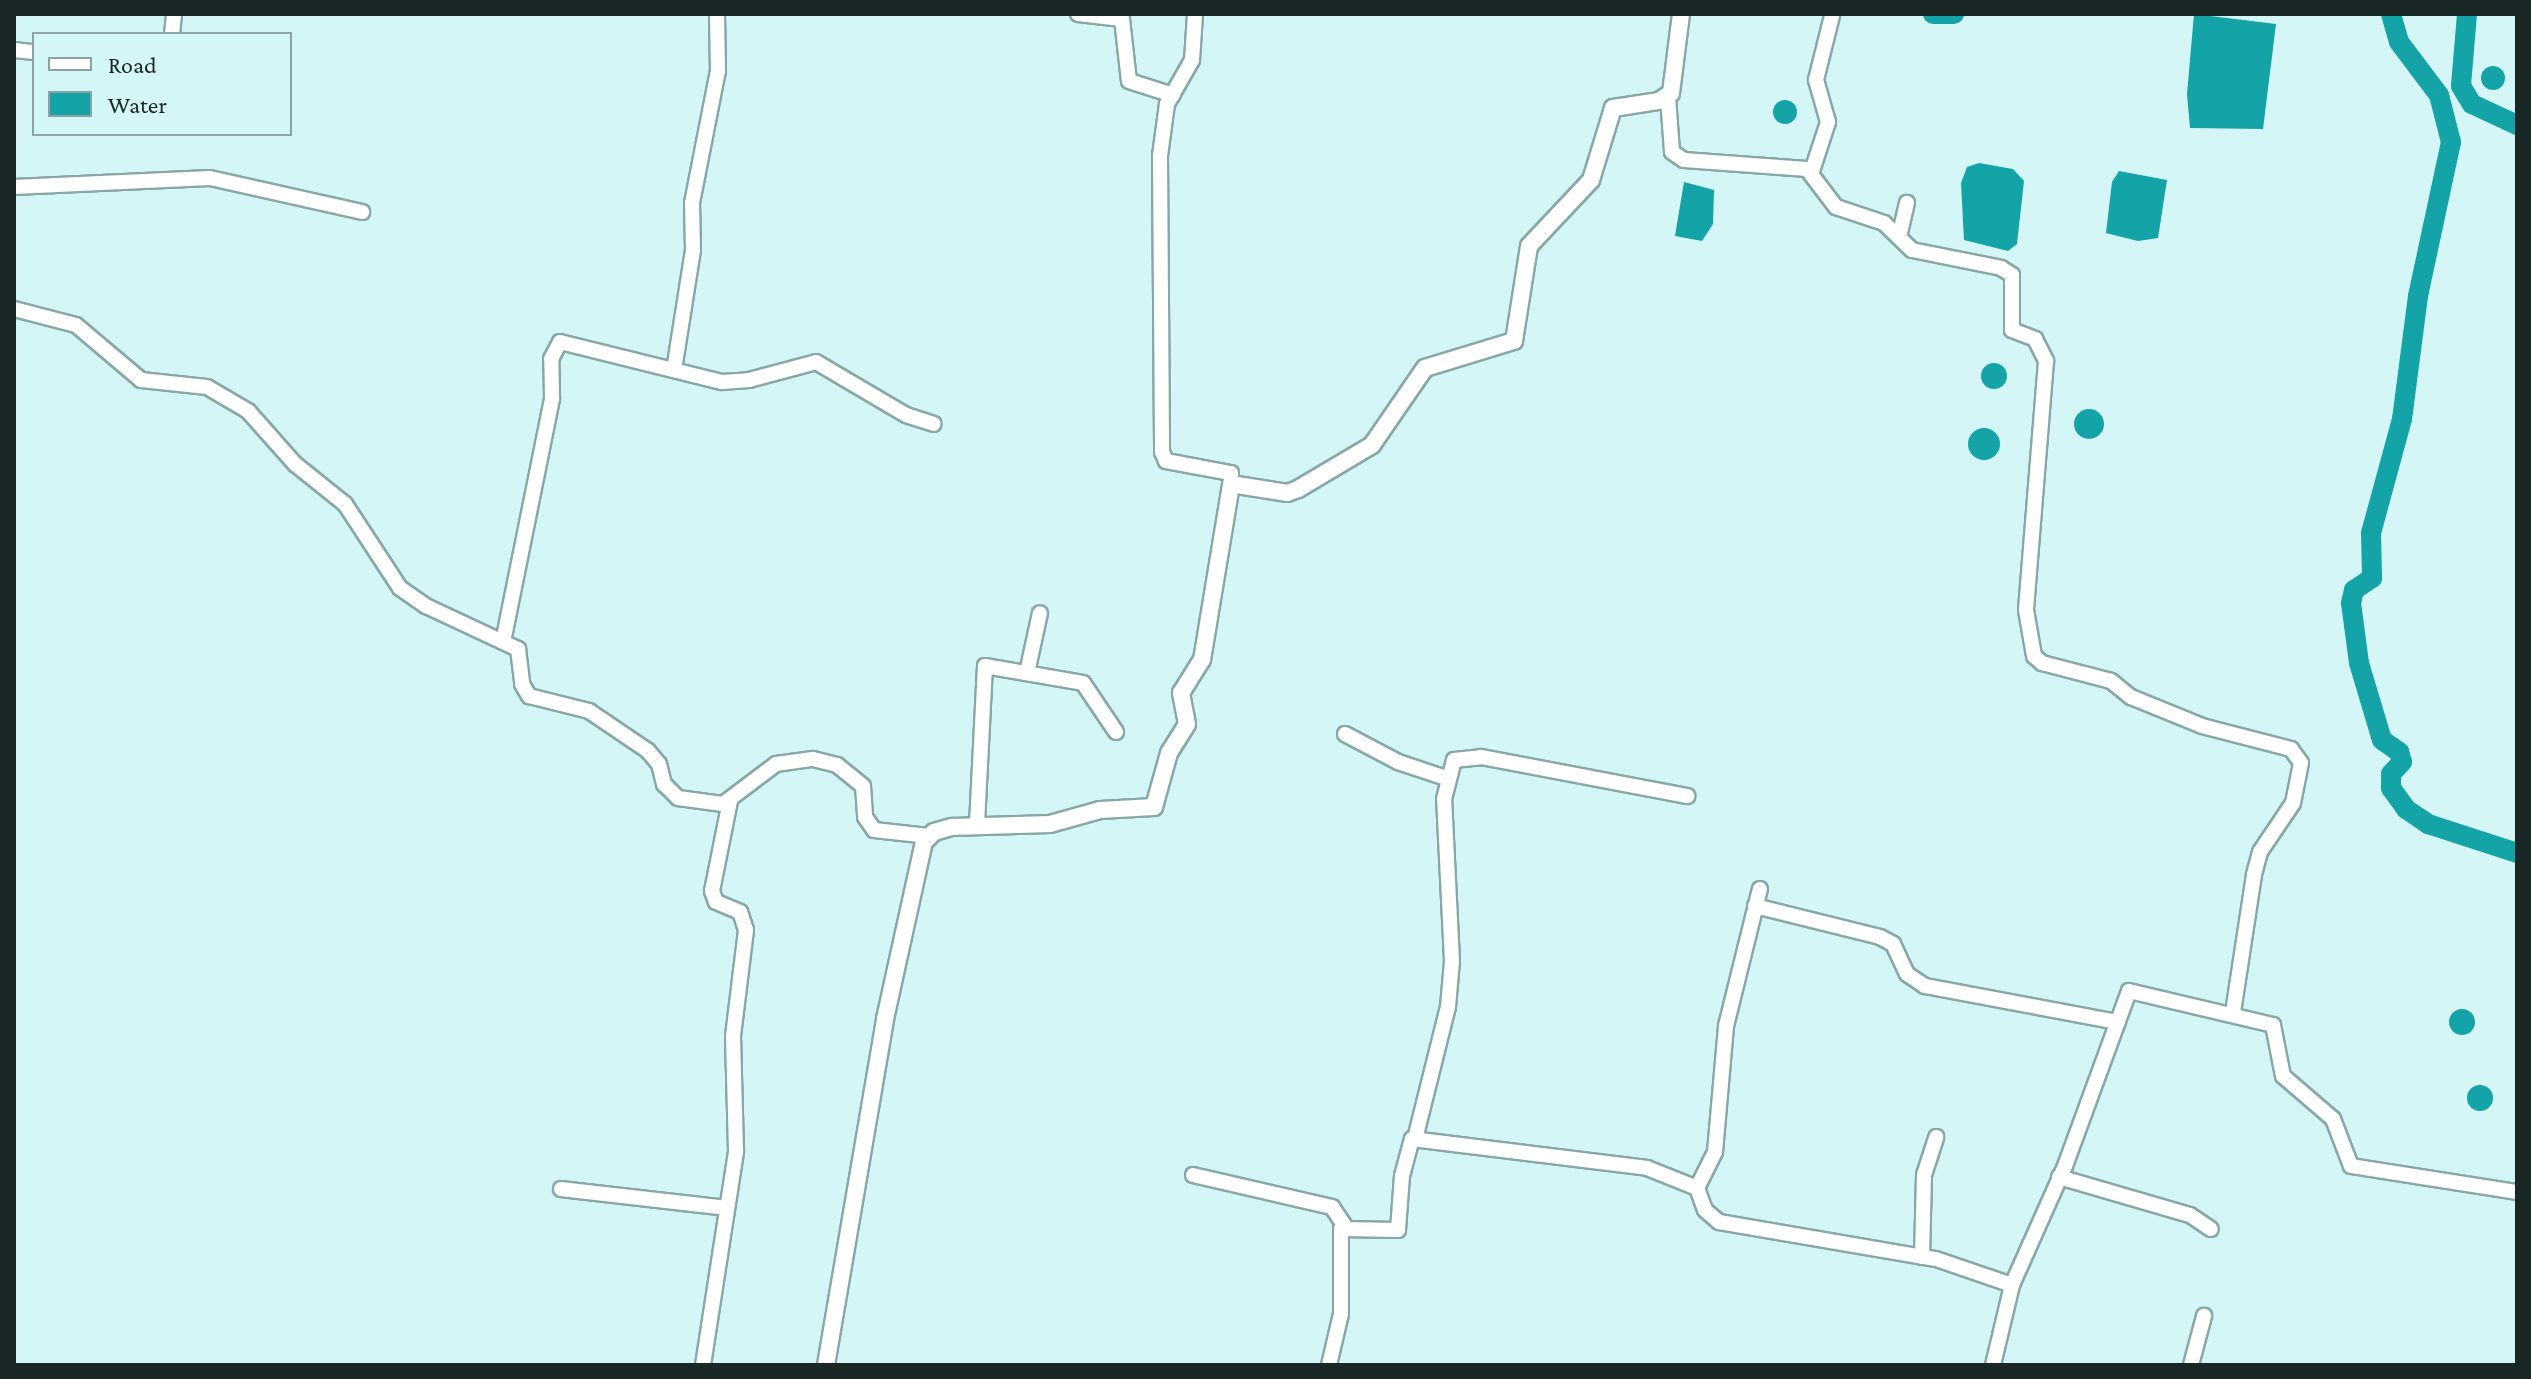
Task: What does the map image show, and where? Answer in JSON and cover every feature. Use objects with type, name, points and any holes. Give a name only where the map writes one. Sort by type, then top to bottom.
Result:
[{"type":"street","points":[[674,370],[693,250],[692,203],[718,71],[717,14]]},
{"type":"street","points":[[1078,14],[1122,19],[1129,81],[1173,95]]},
{"type":"street","points":[[826,1365],[903,922],[917,862],[929,836],[941,829],[977,824],[1050,824],[1100,810],[1154,807],[1169,753],[1187,724],[1181,693],[1202,660],[1231,484],[1231,473],[1163,458],[1160,167],[1165,111],[1192,60],[1195,14]]},
{"type":"street","points":[[1681,14],[1668,97],[1672,152],[1684,160],[1812,171]]},
{"type":"street","points":[[1832,16],[1816,80],[1828,122],[1812,171],[1825,198],[1836,207],[1900,233],[1912,250],[2001,268],[2012,275],[2012,330],[2035,339],[2044,351],[2026,610],[2034,656],[2042,663],[2111,681],[2131,697],[2202,726],[2291,749],[2301,763],[2293,803],[2260,852],[2233,1013]]},
{"type":"street","points":[[1231,484],[1287,493],[1298,489],[1372,445],[1425,368],[1514,341],[1529,246],[1591,180],[1613,108],[1668,97]]},
{"type":"street","points":[[14,187],[210,178],[362,212]]},
{"type":"street","points":[[1900,233],[1907,203]]},
{"type":"street","points":[[14,309],[76,325],[141,380],[194,383],[223,393],[248,411],[295,464],[345,504],[400,588],[426,606],[503,642],[521,655],[522,684],[529,696],[589,711],[648,751],[659,764],[664,784],[678,798],[716,806],[730,801],[776,764],[813,759],[837,765],[863,786],[865,817],[874,830],[929,836]]},
{"type":"street","points":[[503,642],[549,416],[554,348],[563,342],[732,382],[816,362],[906,415],[934,424]]},
{"type":"street","points":[[1027,673],[1040,613]]},
{"type":"street","points":[[977,824],[985,666],[1083,683],[1116,732]]},
{"type":"street","points":[[1345,734],[1398,762],[1446,778]]},
{"type":"street","points":[[1344,1225],[1398,1230],[1408,1147],[1415,1139],[1448,1007],[1446,778],[1457,758],[1481,757],[1687,796]]},
{"type":"street","points":[[703,1365],[736,1151],[733,1036],[746,930],[740,912],[716,902],[712,891],[730,801]]},
{"type":"street","points":[[1760,889],[1726,1026],[1715,1152],[1697,1188],[1705,1210],[1719,1222],[1922,1257],[2012,1285]]},
{"type":"street","points":[[1755,906],[1880,937],[1893,944],[1912,980],[1925,986],[2118,1022]]},
{"type":"street","points":[[1993,1365],[2012,1285],[2059,1177],[2129,991],[2233,1013],[2273,1025],[2283,1076],[2333,1119],[2351,1166],[2517,1192]]},
{"type":"street","points":[[1922,1257],[1924,1175],[1936,1137]]},
{"type":"street","points":[[1415,1139],[1611,1161],[1647,1168],[1697,1188]]},
{"type":"street","points":[[1193,1175],[1332,1207],[1344,1225]]},
{"type":"street","points":[[2059,1177],[2190,1215],[2211,1229]]},
{"type":"street","points":[[561,1189],[727,1208]]},
{"type":"street","points":[[1329,1365],[1341,1314],[1338,1245],[1344,1225]]},
{"type":"street","points":[[2191,1365],[2204,1316]]},
{"type":"water","points":[[2194,14],[2276,24],[2263,129],[2190,128],[2187,94]]},
{"type":"water","points":[[2493,66],[2502,69],[2505,78],[2502,87],[2493,90],[2484,87],[2481,78],[2484,69]]},
{"type":"water","points":[[1785,100],[1796,107],[1797,112],[1790,123],[1785,124],[1774,117],[1773,112],[1780,101]]},
{"type":"water","points":[[1979,163],[2013,169],[2024,181],[2017,244],[2008,251],[1964,240],[1961,183],[1967,167]]},
{"type":"water","points":[[2119,171],[2167,180],[2158,238],[2138,241],[2106,233],[2112,182]]},
{"type":"water","points":[[1684,182],[1714,190],[1713,224],[1702,241],[1675,236]]},
{"type":"water","points":[[1994,363],[2003,367],[2007,376],[2003,385],[1994,389],[1985,385],[1981,376],[1985,367]]},
{"type":"water","points":[[2089,409],[2100,413],[2104,424],[2100,435],[2089,439],[2078,435],[2074,424],[2078,413]]},
{"type":"water","points":[[1984,428],[1995,433],[2000,444],[1995,455],[1984,460],[1973,455],[1968,444],[1973,433]]},
{"type":"water","points":[[2462,1009],[2471,1013],[2475,1022],[2471,1031],[2462,1035],[2453,1031],[2449,1022],[2453,1013]]},
{"type":"water","points":[[2480,1085],[2489,1089],[2493,1098],[2489,1107],[2480,1111],[2471,1107],[2467,1098],[2471,1089]]},
{"type":"waterway","points":[[1933,14],[1954,14]]},
{"type":"waterway","points":[[2391,14],[2399,42],[2439,95],[2451,142],[2418,296],[2402,419],[2371,533],[2372,578],[2354,590],[2351,603],[2359,663],[2382,740],[2399,752],[2402,762],[2391,774],[2391,788],[2406,809],[2428,824],[2517,853]]},
{"type":"waterway","points":[[2467,14],[2461,86],[2472,104],[2517,125]]}]
